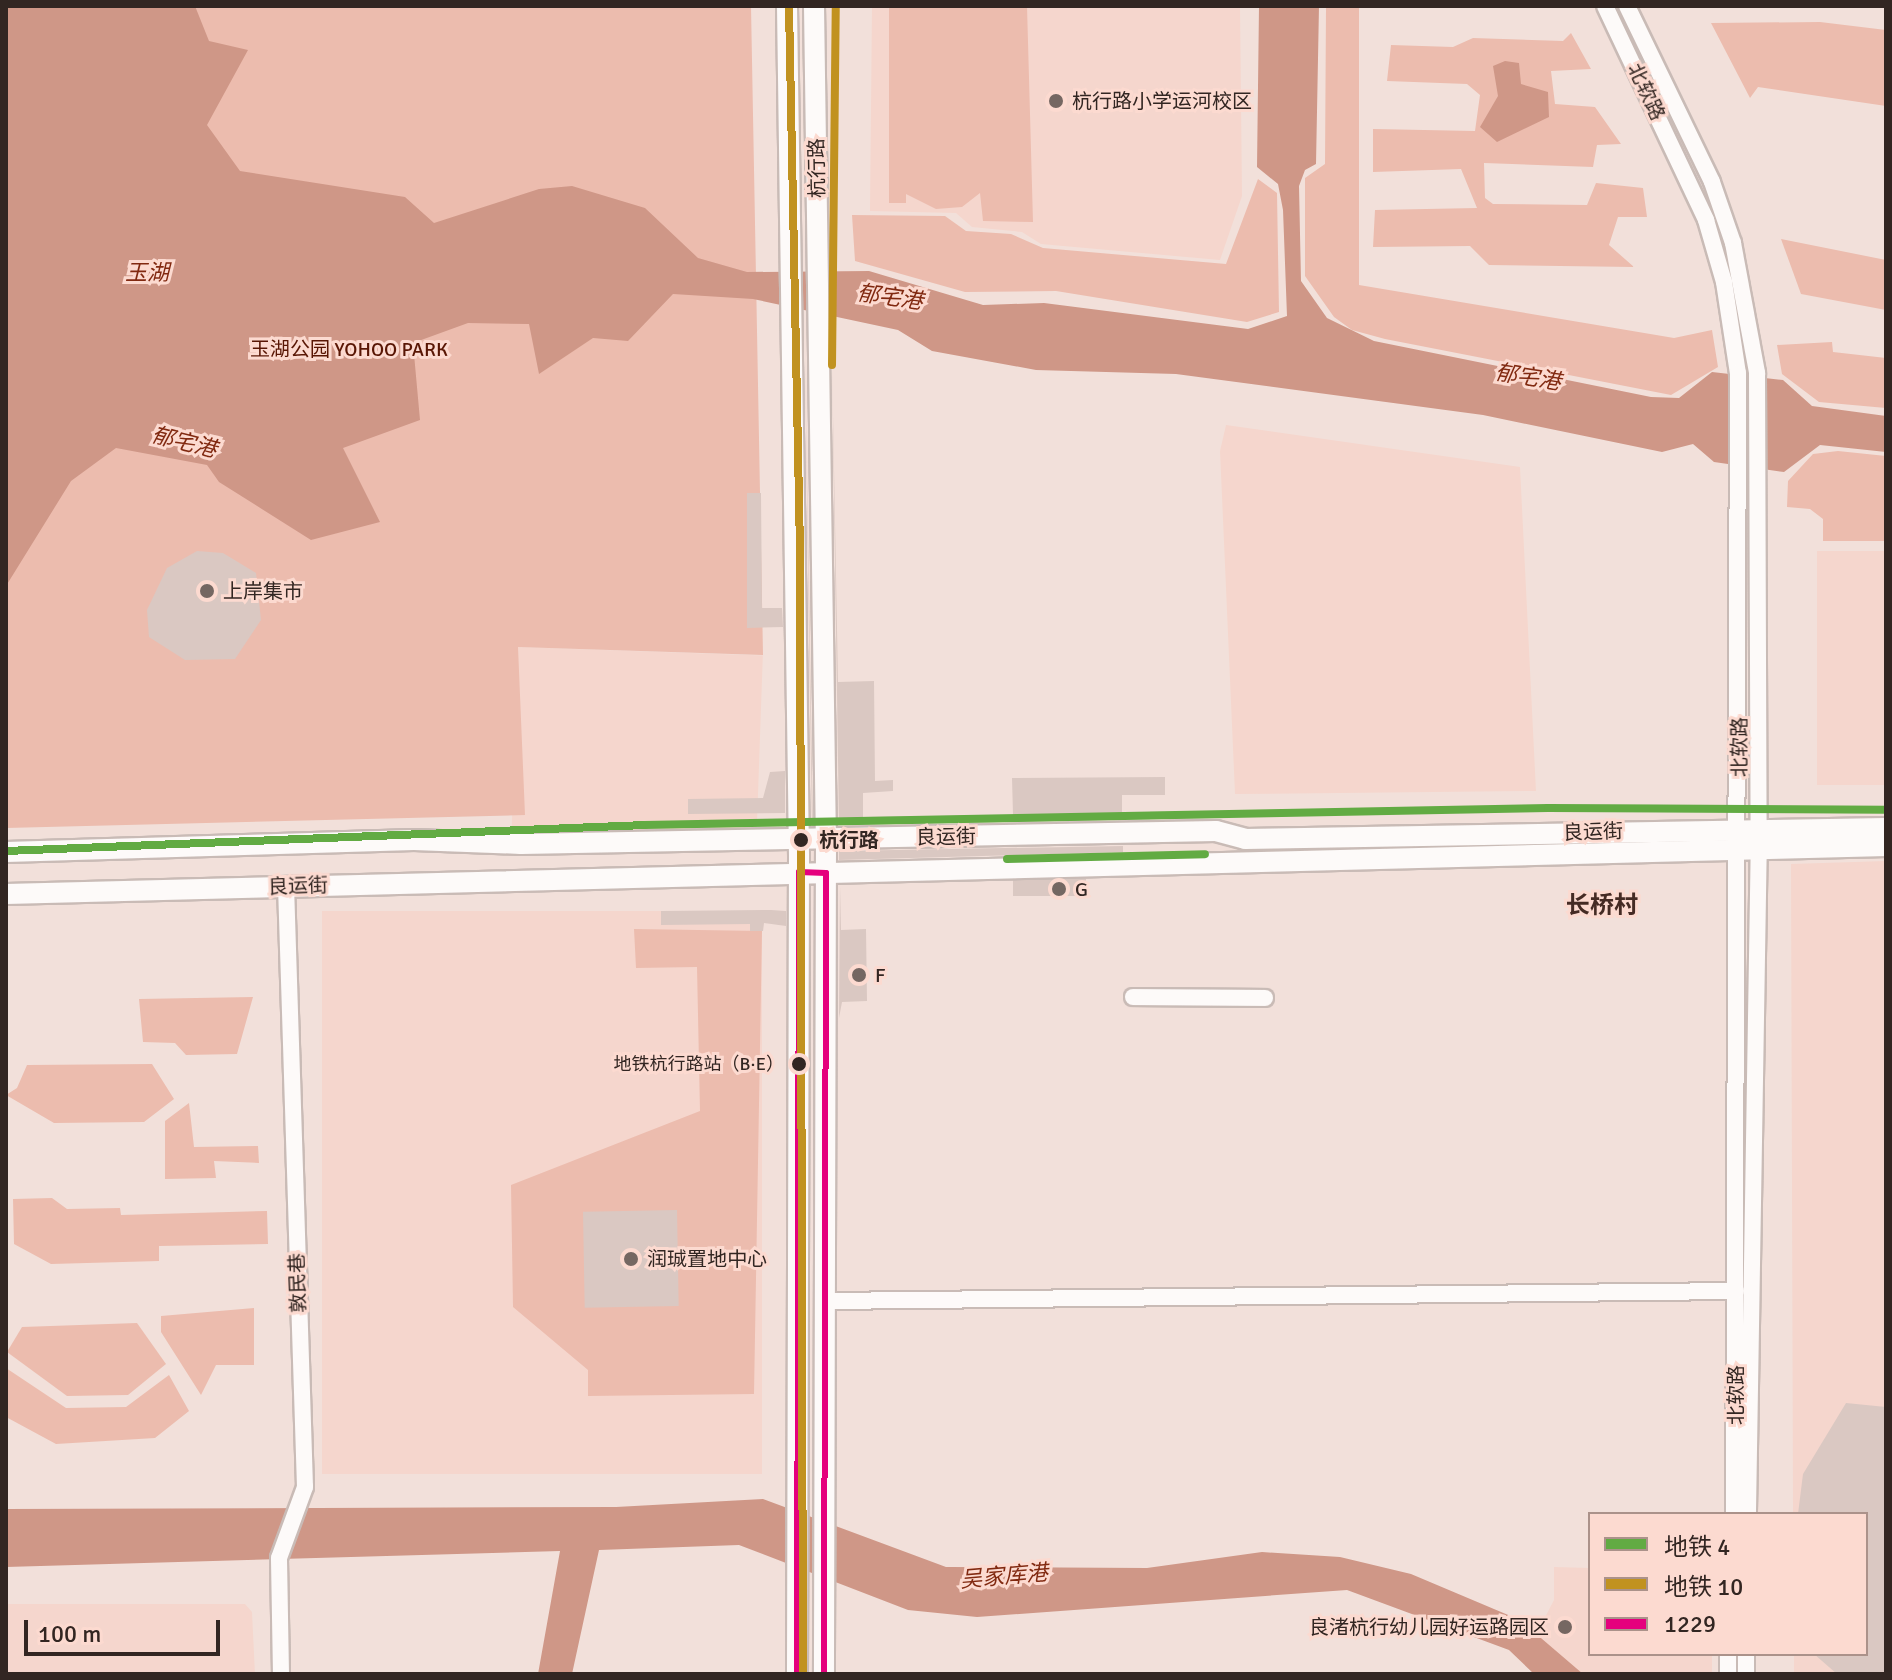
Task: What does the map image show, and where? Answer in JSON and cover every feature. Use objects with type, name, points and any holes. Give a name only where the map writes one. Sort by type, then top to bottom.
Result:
[{"type":"main road","name":"杭行路","points":[[787,6],[799,840],[797,1674]]},
{"type":"main road","name":"杭行路","points":[[814,6],[826,840],[824,1674]]},
{"type":"main road","name":"良运街","points":[[6,852],[414,840],[826,840],[1886,828]]},
{"type":"main road","name":"良运街","points":[[6,894],[799,872],[1749,852],[1886,846]]},
{"type":"street","name":"北软路","points":[[1605,6],[1706,220],[1738,373],[1750,471]]},
{"type":"street","name":"北软路","points":[[1627,6],[1712,182],[1733,243],[1757,373],[1750,471],[1748,1512]]},
{"type":"street","name":"北软路","points":[[1734,1512],[1736,1291],[1749,852]]},
{"type":"street","name":"敦民巷","points":[[281,1674],[279,1558],[301,1502],[286,887]]},
{"type":"street","points":[[1133,997],[1265,998]]},
{"type":"street","points":[[826,1301],[1736,1291]]},
{"type":"shaded area","name":"杭行路小学运河校区","points":[[872,6],[1240,6],[1242,196],[1220,260],[1041,244],[1022,232],[972,227],[956,213],[870,211]]},
{"type":"shaded area","points":[[1226,425],[1520,467],[1536,791],[1235,794],[1220,451]]},
{"type":"shaded area","points":[[1817,551],[1886,551],[1886,785],[1817,785]]},
{"type":"shaded area","points":[[518,647],[763,656],[756,837],[512,829]]},
{"type":"shaded area","points":[[1886,861],[1886,1674],[1794,1674],[1794,1656],[1868,1656],[1868,1512],[1793,1512],[1791,864]]},
{"type":"shaded area","points":[[322,911],[762,911],[762,1474],[322,1474]]},
{"type":"shaded area","name":"良渚杭行幼儿园好运路园区","points":[[1554,1567],[1588,1568],[1588,1656],[1712,1656],[1712,1674],[1535,1674],[1523,1660],[1554,1600]]},
{"type":"shaded area","points":[[6,1604],[245,1604],[252,1612],[255,1674],[6,1674]]},
{"type":"green space","name":"玉湖公园 YOHOO PARK","points":[[6,6],[751,6],[763,655],[518,647],[525,815],[6,828]]},
{"type":"green space","points":[[889,6],[1027,6],[1033,222],[983,221],[980,193],[962,207],[936,209],[906,194],[906,203],[889,203]]},
{"type":"green space","points":[[1326,6],[1359,6],[1359,285],[1674,338],[1712,330],[1718,367],[1671,395],[1385,339],[1352,330],[1334,317],[1305,276],[1305,178],[1325,164]]},
{"type":"green space","points":[[1820,22],[1886,30],[1886,106],[1758,87],[1750,98],[1711,23]]},
{"type":"green space","points":[[1571,33],[1591,69],[1551,71],[1555,104],[1595,107],[1621,144],[1597,145],[1593,167],[1484,163],[1485,198],[1493,204],[1587,205],[1596,183],[1643,188],[1647,217],[1618,217],[1609,245],[1634,267],[1489,265],[1470,246],[1373,247],[1375,210],[1477,208],[1461,169],[1373,172],[1373,129],[1475,131],[1480,95],[1467,84],[1387,81],[1391,45],[1453,47],[1473,38],[1563,41]]},
{"type":"green space","points":[[1258,179],[1277,193],[1279,312],[1247,322],[1056,291],[965,292],[855,261],[852,215],[945,216],[966,231],[1011,234],[1043,248],[1226,264]]},
{"type":"green space","points":[[1781,239],[1886,260],[1886,310],[1801,294]]},
{"type":"green space","points":[[1832,342],[1833,352],[1886,358],[1886,408],[1819,402],[1782,374],[1777,345]]},
{"type":"green space","points":[[1838,451],[1886,456],[1886,541],[1823,541],[1823,519],[1810,509],[1787,507],[1788,481],[1813,454]]},
{"type":"green space","points":[[634,929],[762,931],[754,1394],[588,1396],[588,1370],[513,1307],[511,1185],[700,1111],[697,967],[636,968]]},
{"type":"green space","points":[[253,997],[237,1054],[186,1055],[175,1043],[143,1042],[139,999]]},
{"type":"green space","points":[[152,1064],[174,1099],[144,1122],[54,1123],[6,1095],[17,1088],[27,1065]]},
{"type":"green space","points":[[189,1103],[194,1147],[258,1146],[259,1163],[214,1161],[216,1178],[165,1179],[165,1121]]},
{"type":"green space","points":[[52,1198],[67,1209],[120,1208],[121,1215],[267,1211],[268,1244],[159,1246],[159,1261],[51,1264],[14,1244],[13,1199]]},
{"type":"green space","points":[[254,1308],[254,1365],[216,1365],[201,1395],[161,1332],[161,1316]]},
{"type":"green space","points":[[137,1323],[166,1364],[128,1395],[67,1396],[7,1352],[22,1327]]},
{"type":"green space","points":[[6,1368],[66,1408],[126,1407],[169,1375],[189,1411],[155,1438],[56,1444],[6,1417]]},
{"type":"water","points":[[6,6],[195,6],[209,41],[248,50],[207,125],[240,171],[405,197],[434,223],[539,189],[572,186],[645,208],[698,258],[747,272],[869,271],[983,305],[1044,303],[1248,329],[1287,316],[1283,210],[1278,184],[1257,167],[1259,6],[1319,6],[1316,164],[1305,170],[1299,186],[1301,281],[1327,318],[1374,341],[1651,397],[1679,398],[1712,372],[1783,380],[1812,406],[1886,416],[1886,452],[1820,445],[1784,472],[1714,462],[1693,444],[1662,452],[1483,415],[1176,374],[1036,370],[932,351],[898,330],[753,299],[673,294],[628,341],[593,338],[539,374],[529,324],[468,323],[413,343],[420,420],[343,448],[380,522],[311,540],[219,482],[207,465],[116,448],[71,481],[6,586]]},
{"type":"water","points":[[1505,61],[1519,63],[1521,84],[1548,92],[1549,117],[1497,142],[1480,127],[1498,96],[1493,66]]},
{"type":"water","name":"吴家库港","points":[[763,1499],[946,1567],[1147,1568],[1262,1552],[1340,1557],[1411,1574],[1520,1620],[1583,1674],[1534,1674],[1509,1650],[1347,1590],[977,1617],[908,1610],[739,1545],[599,1550],[572,1674],[538,1674],[560,1551],[6,1567],[6,1509],[616,1507]]},
{"type":"building","points":[[805,361],[813,826],[812,826]]},
{"type":"building","points":[[832,362],[838,682],[874,681],[875,781],[893,780],[893,791],[863,793],[863,817],[1013,815],[1012,778],[1165,777],[1165,795],[1122,795],[1122,820],[839,825]]},
{"type":"building","points":[[747,493],[761,493],[762,608],[782,608],[783,627],[747,628]]},
{"type":"building","name":"上岸集市","points":[[197,551],[223,553],[256,573],[261,620],[235,659],[185,660],[149,637],[147,610],[167,568]]},
{"type":"building","points":[[785,771],[785,813],[688,814],[688,799],[763,798],[770,772]]},
{"type":"building","points":[[1123,846],[1123,852],[839,860],[839,851]]},
{"type":"building","points":[[1013,879],[1086,879],[1086,896],[1013,896]]},
{"type":"building","points":[[840,886],[841,930],[866,929],[867,1001],[842,1002],[839,1018]]},
{"type":"building","points":[[661,911],[786,911],[786,926],[764,923],[763,931],[750,931],[750,924],[661,925]]},
{"type":"building","name":"润珹置地中心","points":[[677,1210],[679,1306],[585,1308],[583,1212]]},
{"type":"building","points":[[1846,1403],[1886,1407],[1886,1674],[1837,1674],[1816,1656],[1868,1656],[1868,1512],[1798,1512],[1803,1474]]},
{"type":"metro line","name":"10","points":[[789,6],[800,550],[803,1674]]},
{"type":"metro line","name":"10","points":[[832,365],[836,6]]},
{"type":"metro line","name":"4","points":[[6,851],[644,825],[1548,808],[1886,810]]},
{"type":"metro line","name":"4","points":[[1007,859],[1205,854]]},
{"type":"transit line","name":"1229","points":[[797,1674],[799,872],[826,873],[824,1674]]},
{"type":"place","name":"杭行路小学运河校区","points":[[1056,101]]},
{"type":"place","name":"上岸集市","points":[[207,591]]},
{"type":"place","name":"杭行路","points":[[801,840]]},
{"type":"place","name":"G","points":[[1059,889]]},
{"type":"place","name":"F","points":[[859,975]]},
{"type":"place","name":"地铁杭行路站（B·E）","points":[[799,1064]]},
{"type":"place","name":"润珹置地中心","points":[[631,1259]]},
{"type":"place","name":"良渚杭行幼儿园好运路园区","points":[[1565,1627]]},
{"type":"district","name":"长桥村","points":[[1602,906]]},
{"type":"water label","name":"玉湖","points":[[147,273]]},
{"type":"water label","name":"郁宅港","points":[[890,297]]},
{"type":"water label","name":"郁宅港","points":[[1528,377]]},
{"type":"water label","name":"郁宅港","points":[[184,442]]}]
